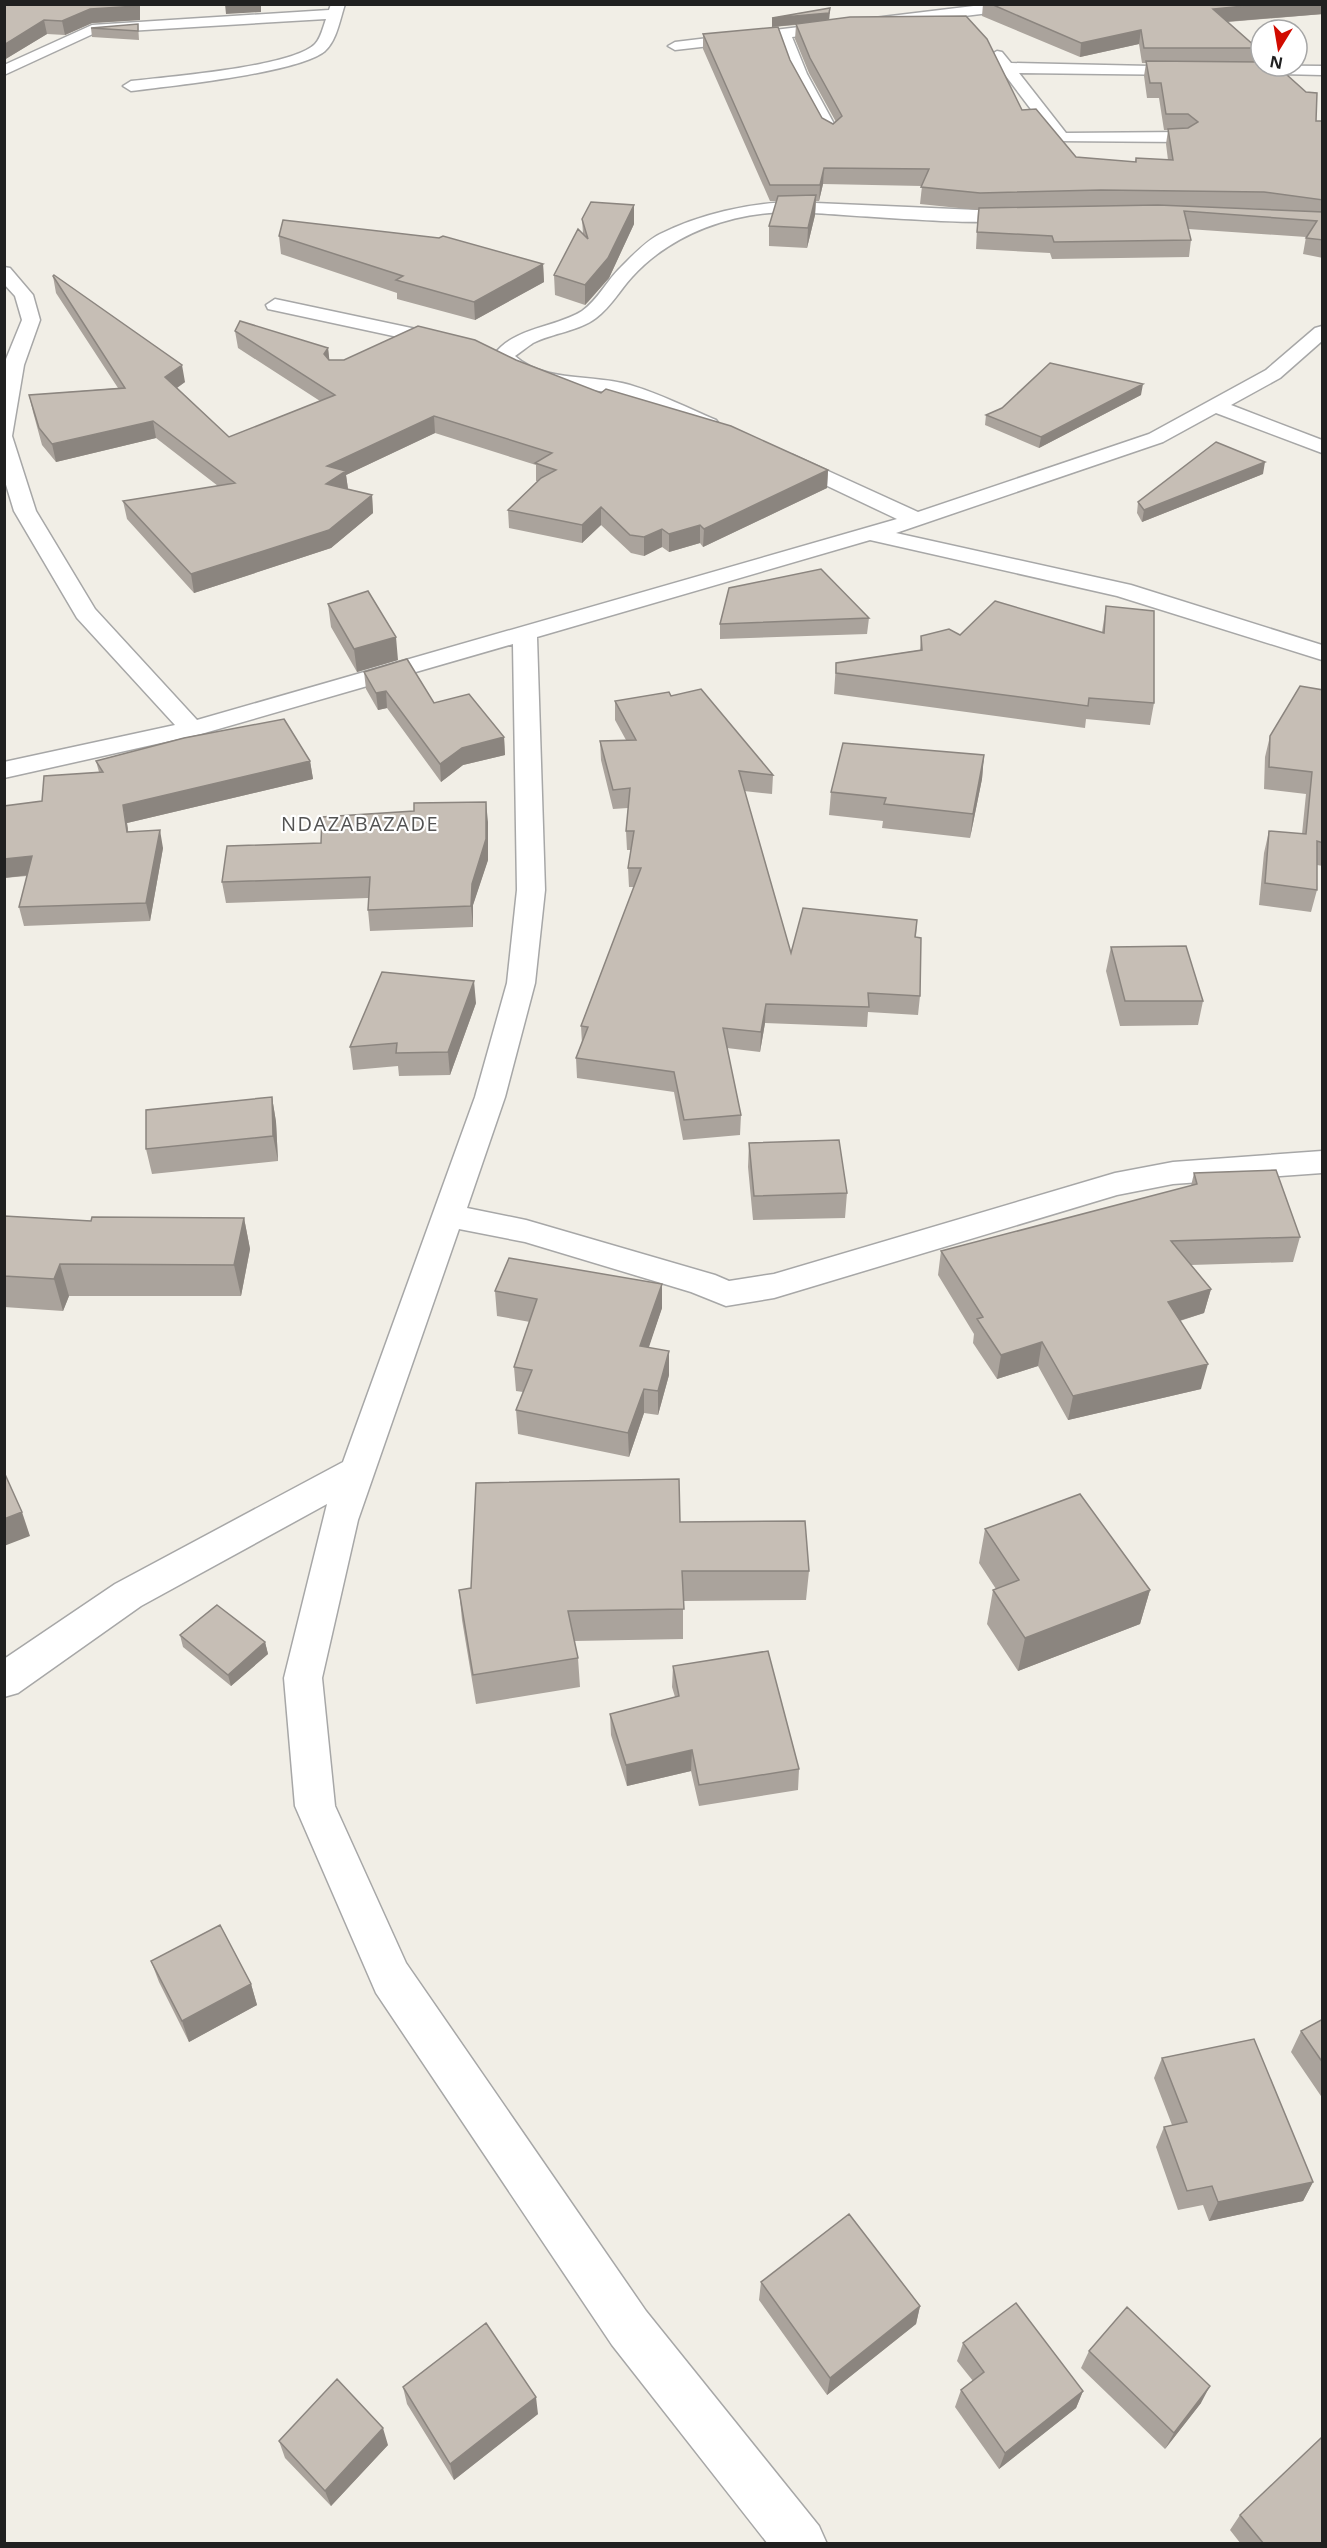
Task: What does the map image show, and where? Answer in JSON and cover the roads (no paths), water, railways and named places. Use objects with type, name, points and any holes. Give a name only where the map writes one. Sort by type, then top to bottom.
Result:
[{"type":"street","points":[[675,46],[784,34],[951,8],[1030,4]]},
{"type":"street","points":[[951,8],[972,28]]},
{"type":"street","points":[[4,71],[92,29],[336,9],[320,48],[307,56],[251,68],[130,87]]},
{"type":"street","points":[[784,34],[799,74],[831,133]]},
{"type":"street","points":[[987,44],[1061,138],[1185,137]]},
{"type":"street","points":[[1008,68],[1323,71]]},
{"type":"street","points":[[502,356],[527,339],[586,316],[597,308],[626,272],[664,239],[702,223],[761,208],[792,207],[974,218],[1041,216]]},
{"type":"street","points":[[4,272],[24,295],[31,320],[14,365],[4,433]]},
{"type":"street","points":[[275,305],[417,334],[502,356],[524,371],[557,380],[621,389],[727,432]]},
{"type":"street","points":[[4,770],[192,729],[525,635],[917,520],[1156,438],[1273,374],[1323,332]]},
{"type":"street","points":[[383,348],[417,334]]},
{"type":"street","points":[[1215,406],[1323,447]]},
{"type":"street","points":[[4,440],[25,511],[85,612],[192,729]]},
{"type":"street","points":[[768,450],[917,520]]},
{"type":"street","points":[[869,533],[1123,590],[1323,653]]},
{"type":"street","points":[[525,635],[531,890],[521,983],[490,1097],[340,1520],[303,1678],[315,1806],[391,1978],[629,2328],[801,2544]]},
{"type":"street","points":[[447,1215],[526,1231],[703,1283],[726,1294],[774,1286],[1115,1184],[1173,1173],[1323,1162]]},
{"type":"street","points":[[4,1681],[128,1595],[357,1471]]},
{"type":"district","name":"NDAZABAZADE","points":[[360,823]]}]
